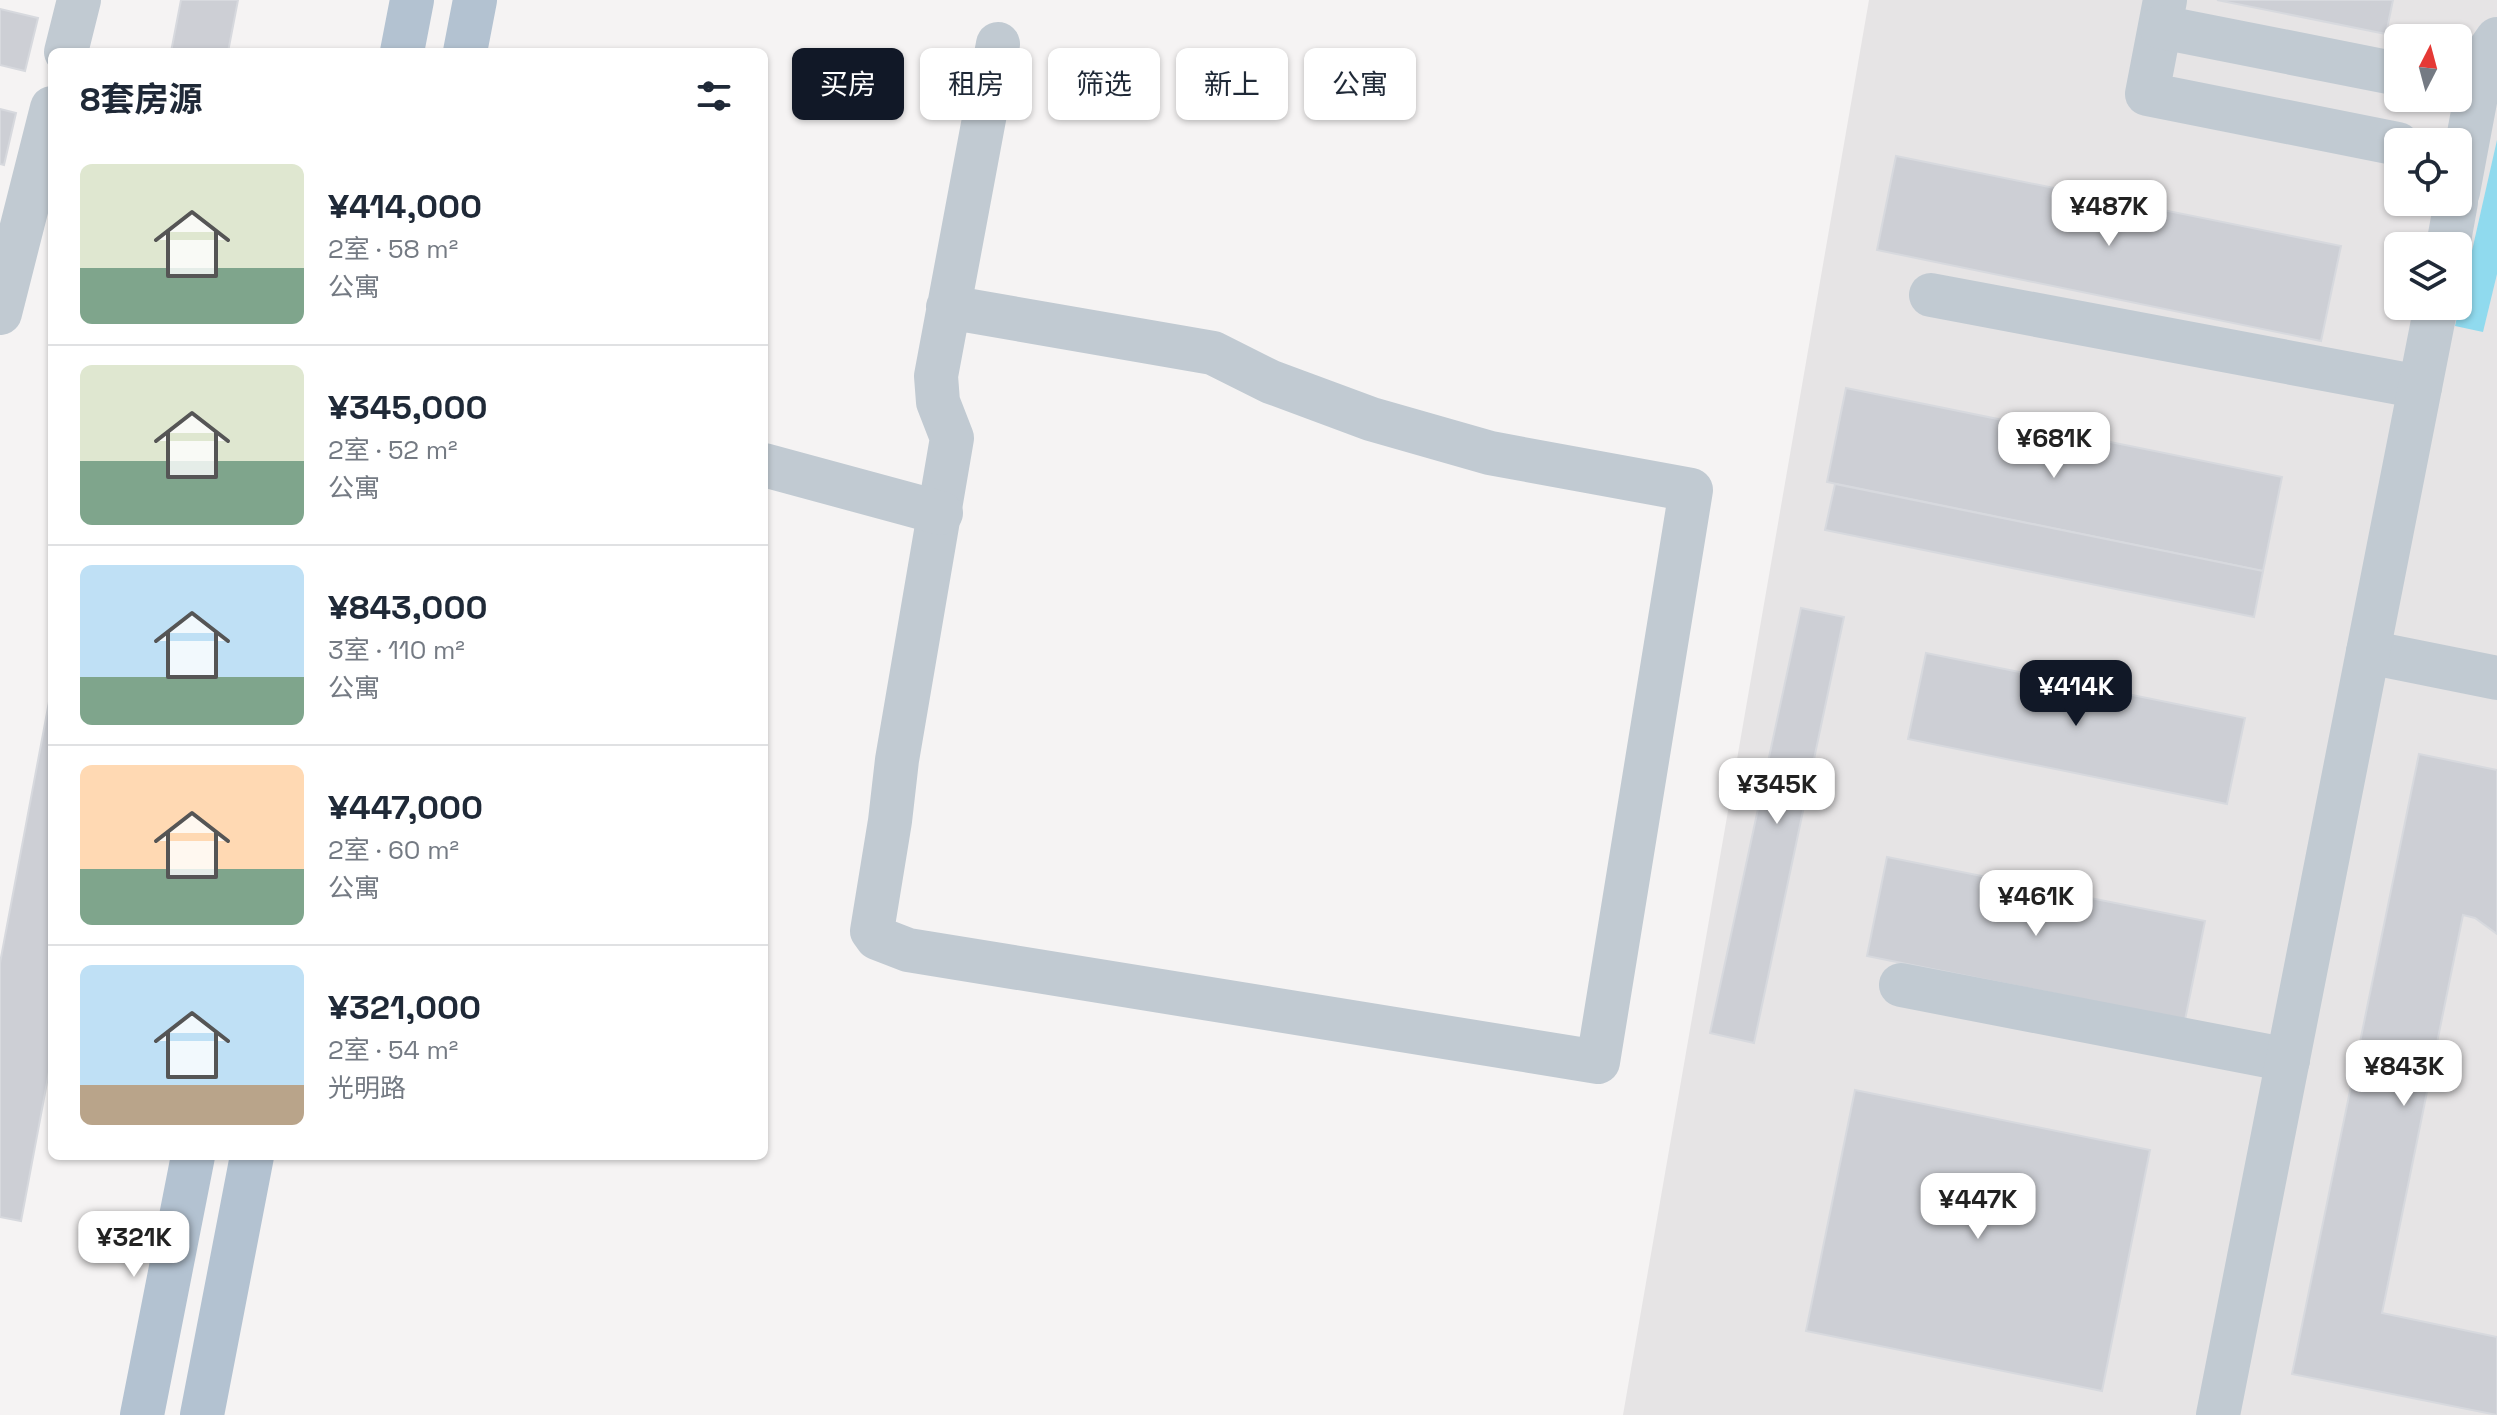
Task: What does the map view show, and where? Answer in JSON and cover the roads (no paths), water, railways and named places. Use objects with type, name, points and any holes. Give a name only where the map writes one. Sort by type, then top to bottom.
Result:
[{"type":"main road","points":[[403,48],[412,0]]},
{"type":"main road","points":[[466,48],[475,0]]},
{"type":"main road","points":[[142,1415],[192,1160]]},
{"type":"main road","points":[[202,1415],[251,1160]]},
{"type":"street","points":[[67,48],[79,0]]},
{"type":"street","points":[[2384,70],[2163,14],[2147,94],[2384,141]]},
{"type":"street","points":[[2472,80],[2497,39]]},
{"type":"street","points":[[948,307],[1213,353],[1271,382],[1371,419],[1490,453],[1691,490],[1598,1062],[908,950],[877,938],[872,931],[897,760],[952,438],[938,402],[936,376],[948,307],[998,44]]},
{"type":"street","points":[[0,313],[48,124]]},
{"type":"street","points":[[1931,295],[2420,387]]},
{"type":"street","points":[[2218,1415],[2433,320]]},
{"type":"street","points":[[768,466],[941,513]]},
{"type":"street","points":[[2368,652],[2497,678]]},
{"type":"street","points":[[1901,985],[2288,1060]]},
{"type":"water","points":[[2497,140],[2497,274],[2483,332],[2455,326],[2456,320],[2472,320],[2472,251]]}]
